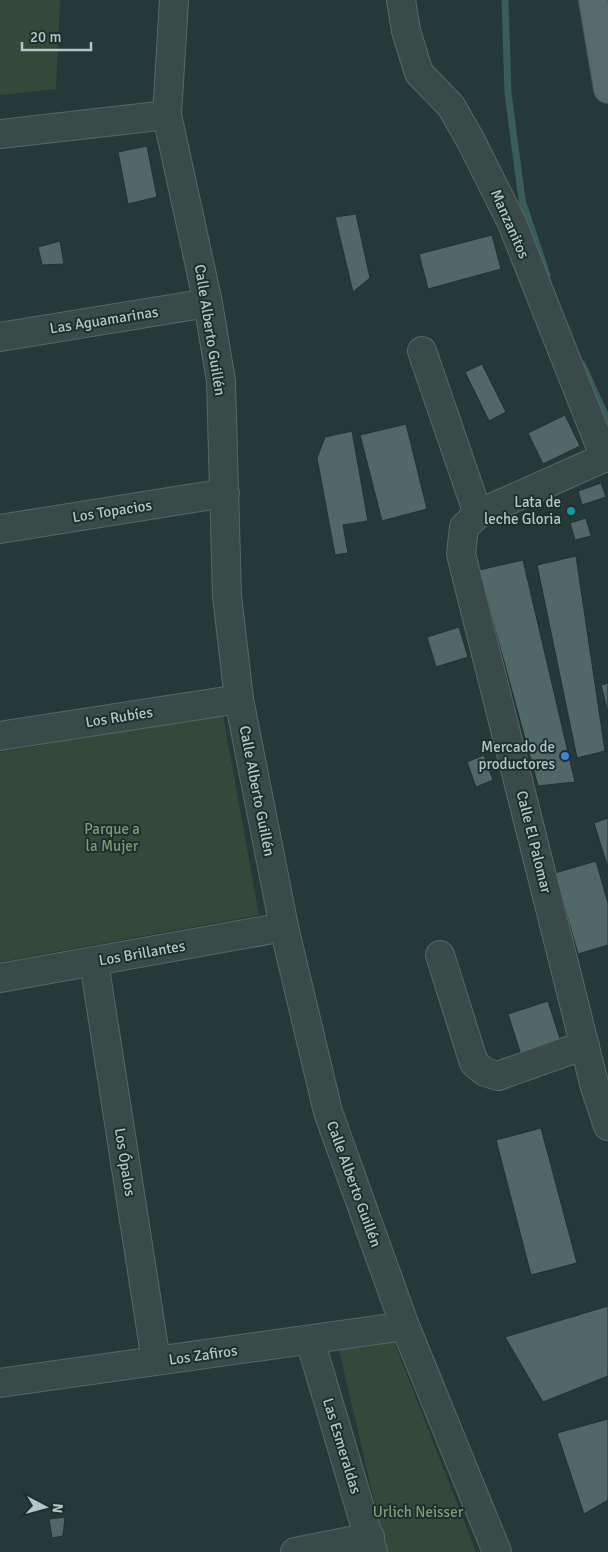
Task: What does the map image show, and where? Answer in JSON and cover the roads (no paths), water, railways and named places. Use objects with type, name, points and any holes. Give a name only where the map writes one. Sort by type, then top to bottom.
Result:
[{"type":"main road","points":[[592,0],[608,88]]},
{"type":"street","name":"Calle Alberto Guillén","points":[[174,0],[167,115],[208,303],[221,381],[227,596],[239,699],[284,927],[328,1112],[405,1326],[497,1552]]},
{"type":"street","name":"Manzanitos","points":[[401,0],[406,31],[419,72],[450,106],[471,141],[512,223],[606,457]]},
{"type":"street","points":[[0,134],[167,115]]},
{"type":"street","name":"Las Aguamarinas","points":[[0,337],[208,303]]},
{"type":"street","points":[[422,352],[471,520],[606,457]]},
{"type":"street","name":"Los Topacios","points":[[0,529],[225,493]]},
{"type":"street","name":"Calle El Palomar","points":[[471,520],[461,554],[585,1045],[608,1126]]},
{"type":"street","name":"Los Rubíes","points":[[0,736],[239,699]]},
{"type":"street","name":"Los Brillantes","points":[[0,978],[284,927]]},
{"type":"street","points":[[440,955],[474,1063],[485,1072],[498,1076],[585,1045]]},
{"type":"street","name":"Los Ópalos","points":[[94,962],[156,1361]]},
{"type":"street","name":"Los Zafiros","points":[[0,1383],[405,1326]]},
{"type":"street","name":"Las Esmeraldas","points":[[310,1340],[371,1544]]},
{"type":"street","points":[[295,1552],[371,1544]]},
{"type":"waterway","points":[[505,0],[508,93],[522,200],[547,275]]},
{"type":"waterway","points":[[582,364],[608,421]]},
{"type":"place","name":"Lata de leche Gloria","points":[[571,511]]},
{"type":"place","name":"Mercado de productores","points":[[565,756]]},
{"type":"park label","name":"Parque a la Mujer","points":[[112,838]]},
{"type":"park label","name":"Urlich Neisser","points":[[418,1512]]}]
